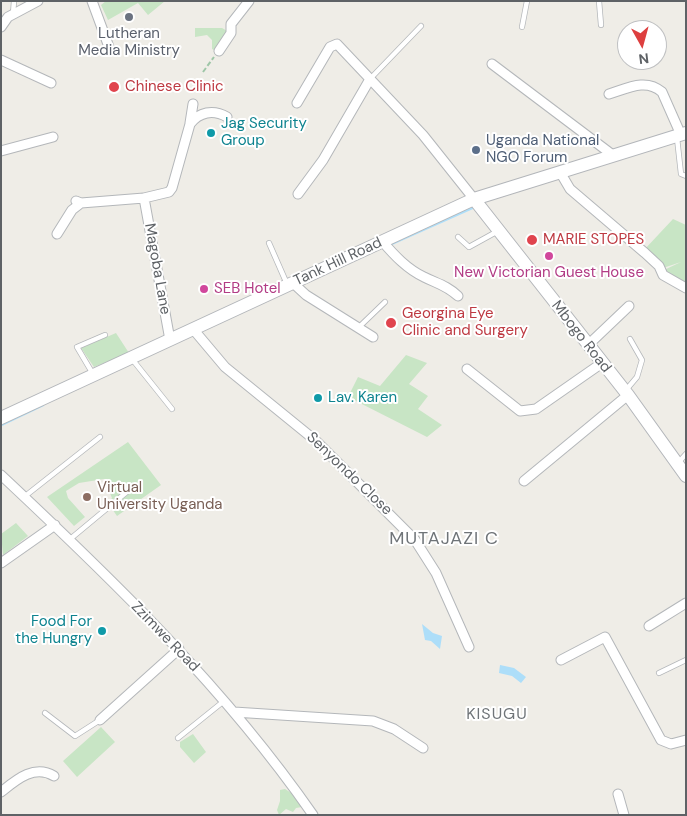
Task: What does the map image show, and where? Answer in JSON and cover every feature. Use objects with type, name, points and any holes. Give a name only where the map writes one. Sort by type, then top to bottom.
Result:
[{"type":"street","points":[[1,27],[7,14],[38,1]]},
{"type":"street","points":[[92,1],[109,47]]},
{"type":"street","points":[[219,51],[231,33],[231,24],[249,1]]},
{"type":"street","points":[[297,103],[330,47],[337,44],[423,135],[474,199]]},
{"type":"street","points":[[1,60],[51,82]]},
{"type":"street","points":[[492,64],[614,156]]},
{"type":"street","points":[[298,194],[320,166],[370,79]]},
{"type":"street","points":[[609,94],[646,83],[657,87],[662,92],[681,135]]},
{"type":"street","points":[[57,234],[79,202],[144,198],[169,192],[172,188],[190,124],[193,104]]},
{"type":"street","points":[[190,124],[202,114],[219,112],[227,117]]},
{"type":"street","name":"Tank Hill Road","points":[[1,418],[474,199],[681,135]]},
{"type":"street","points":[[1,151],[53,137]]},
{"type":"street","points":[[560,172],[570,189],[645,253],[659,266],[663,275],[686,288]]},
{"type":"street","name":"Magoba Lane","points":[[144,198],[170,340]]},
{"type":"street","name":"Mbogo Road","points":[[474,199],[602,363],[682,459],[686,476]]},
{"type":"street","points":[[382,241],[396,257],[416,272],[446,285],[458,296]]},
{"type":"street","points":[[290,284],[373,337]]},
{"type":"street","points":[[588,345],[629,306]]},
{"type":"street","name":"Senyondo Close","points":[[193,328],[225,367],[311,436],[415,540],[436,572],[469,647]]},
{"type":"street","points":[[467,369],[515,408],[527,411],[536,409],[602,363]]},
{"type":"street","points":[[524,481],[626,393]]},
{"type":"street","name":"Zzimwe Road","points":[[1,475],[54,525],[179,650],[234,712],[313,815]]},
{"type":"street","points":[[1,563],[54,525]]},
{"type":"street","points":[[649,626],[686,603]]},
{"type":"street","points":[[561,660],[606,637],[661,740],[670,744],[686,740]]},
{"type":"street","points":[[100,720],[179,650]]},
{"type":"street","points":[[234,712],[373,720],[394,729],[423,748]]},
{"type":"street","points":[[1,792],[18,778],[30,773],[45,772],[54,776]]},
{"type":"street","points":[[618,794],[624,815]]},
{"type":"lane","points":[[7,14],[14,1]]},
{"type":"lane","points":[[522,27],[528,1]]},
{"type":"lane","points":[[599,1],[601,25]]},
{"type":"lane","points":[[370,79],[376,70],[421,26]]},
{"type":"lane","points":[[681,135],[681,174],[686,176]]},
{"type":"lane","points":[[458,237],[469,247],[499,230]]},
{"type":"lane","points":[[269,243],[290,284]]},
{"type":"lane","points":[[358,328],[384,302]]},
{"type":"lane","points":[[94,375],[77,348],[105,334]]},
{"type":"lane","points":[[626,393],[637,376],[642,360],[630,339]]},
{"type":"lane","points":[[131,357],[172,409]]},
{"type":"lane","points":[[24,497],[100,437]]},
{"type":"lane","points":[[69,540],[134,486]]},
{"type":"lane","points":[[659,673],[686,660]]},
{"type":"lane","points":[[178,738],[224,700]]},
{"type":"lane","points":[[46,713],[75,736],[100,720]]},
{"type":"path","points":[[203,72],[219,51]]},
{"type":"green space","points":[[106,1],[165,1],[148,15],[138,3],[108,20],[101,5]]},
{"type":"green space","points":[[195,28],[222,28],[229,32],[216,51],[212,49],[212,40],[207,35],[195,37]]},
{"type":"green space","points":[[673,219],[686,225],[686,287],[664,270],[681,262],[663,268],[644,250]]},
{"type":"green space","points":[[116,333],[129,353],[94,367],[81,348]]},
{"type":"green space","points":[[406,355],[427,363],[409,384],[428,396],[418,409],[442,425],[427,437],[348,397],[358,377],[380,386]]},
{"type":"green space","points":[[128,442],[161,485],[117,516],[108,503],[112,498],[104,479],[79,483],[66,491],[68,498],[85,517],[74,526],[47,497]]},
{"type":"green space","points":[[16,523],[28,536],[3,555],[1,534]]},
{"type":"green space","points":[[101,727],[115,742],[77,777],[63,761]]},
{"type":"green space","points":[[193,734],[206,752],[194,763],[180,747],[180,742]]},
{"type":"green space","points":[[285,789],[293,794],[302,807],[296,808],[293,812],[286,809],[279,815],[277,810],[280,801],[280,790]]},
{"type":"water","points":[[422,624],[433,633],[442,636],[440,649],[431,641],[425,640]]},
{"type":"water","points":[[500,665],[514,668],[526,677],[521,683],[512,676],[499,673]]},
{"type":"waterway","points":[[389,245],[472,208]]},
{"type":"waterway","points":[[1,425],[43,405]]},
{"type":"place","name":"Lutheran Media Ministry","points":[[129,17]]},
{"type":"place","name":"Chinese Clinic","points":[[114,87]]},
{"type":"place","name":"Jag Security Group","points":[[211,133]]},
{"type":"place","name":"Uganda National NGO Forum","points":[[476,150]]},
{"type":"place","name":"MARIE STOPES","points":[[532,240]]},
{"type":"place","name":"New Victorian Guest House","points":[[549,256]]},
{"type":"place","name":"SEB Hotel","points":[[204,289]]},
{"type":"place","name":"Georgina Eye Clinic and Surgery","points":[[391,323]]},
{"type":"place","name":"Lav. Karen","points":[[318,398]]},
{"type":"place","name":"Virtual University Uganda","points":[[87,497]]},
{"type":"place","name":"Food For the Hungry","points":[[102,631]]},
{"type":"district","name":"MUTAJAZI C","points":[[444,539]]},
{"type":"district","name":"KISUGU","points":[[497,715]]}]
